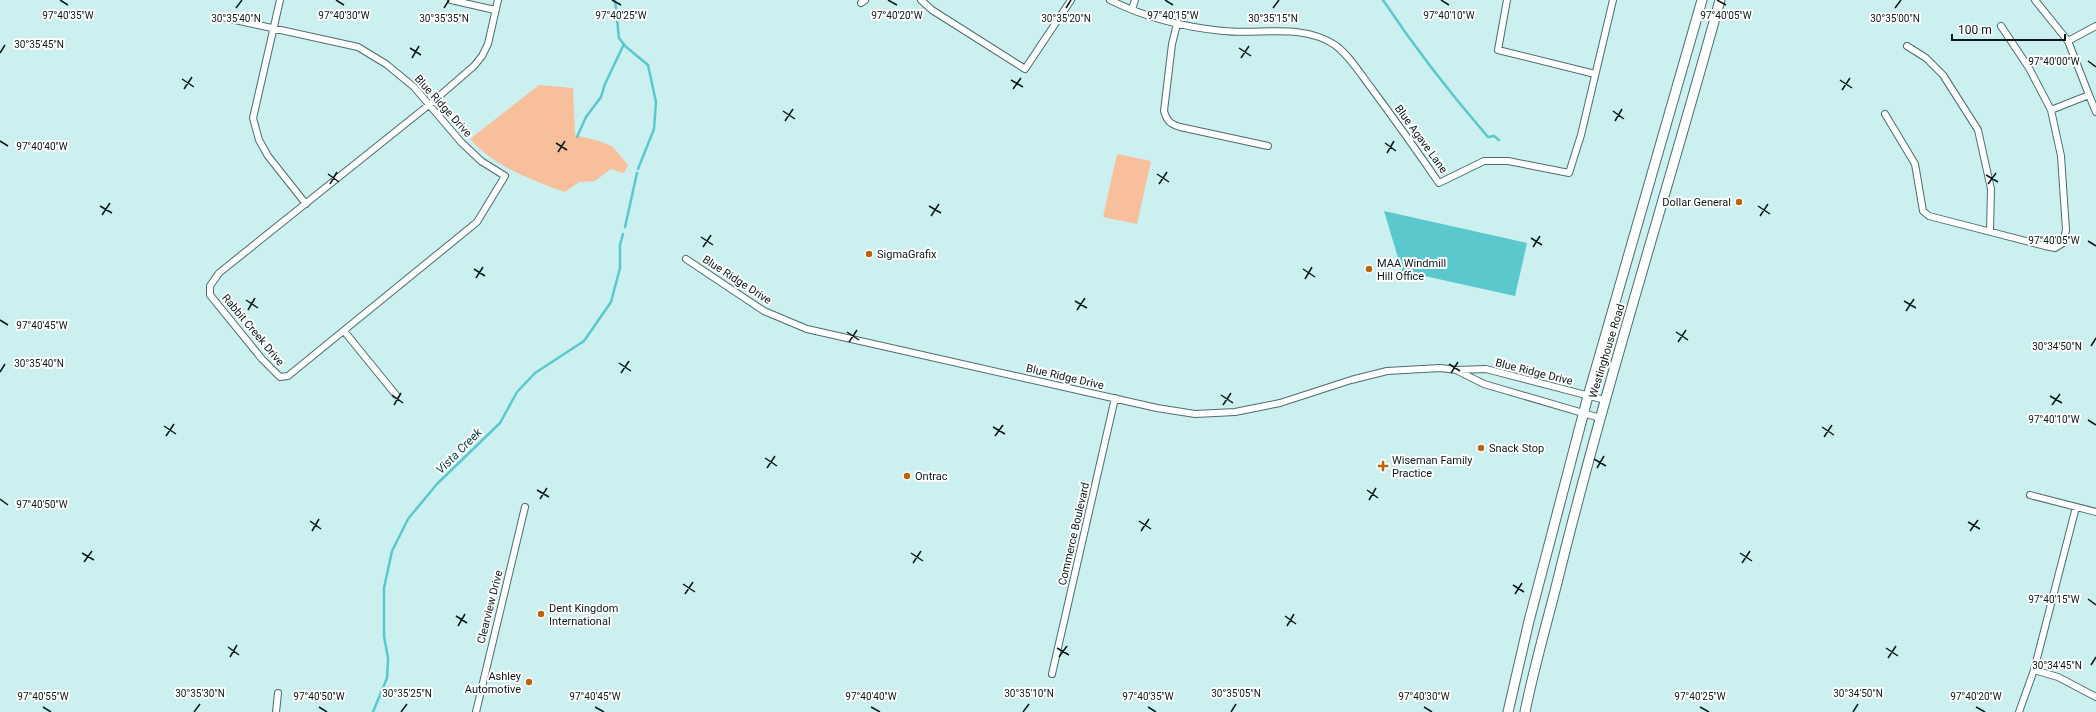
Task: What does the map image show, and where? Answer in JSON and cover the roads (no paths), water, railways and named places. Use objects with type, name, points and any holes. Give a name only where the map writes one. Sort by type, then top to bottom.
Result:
[{"type":"main road","name":"Westinghouse Road","points":[[1508,712],[1531,614],[1583,414],[1702,0]]},
{"type":"main road","name":"Westinghouse Road","points":[[1525,712],[1573,516],[1605,400],[1677,156],[1720,0]]},
{"type":"street","points":[[280,0],[253,118],[259,140],[268,156],[306,204]]},
{"type":"street","points":[[451,0],[495,10]]},
{"type":"street","name":"Rabbit Creek Drive","points":[[498,0],[488,44],[482,56],[474,66],[430,104],[219,273],[210,286],[210,295],[262,359],[280,377],[288,376],[478,222],[505,176]]},
{"type":"street","points":[[921,0],[932,10],[1025,68],[1071,0]]},
{"type":"street","name":"Blue Agave Lane","points":[[1110,0],[1121,2],[1154,19],[1177,24],[1225,31],[1292,31],[1307,33],[1323,38],[1336,46],[1354,65],[1439,183],[1484,161],[1508,161],[1569,173],[1581,135],[1613,0]]},
{"type":"street","points":[[1132,9],[1136,0]]},
{"type":"street","points":[[1507,0],[1498,50],[1595,74]]},
{"type":"street","points":[[2035,0],[2068,41],[2096,112]]},
{"type":"street","name":"Blue Ridge Drive","points":[[226,18],[358,47],[386,64],[414,87],[430,104],[460,142],[481,161],[505,176]]},
{"type":"street","points":[[1177,24],[1172,44],[1164,111],[1167,120],[1173,125],[1180,127],[1268,146]]},
{"type":"street","points":[[1885,114],[1916,164],[1923,211],[1929,216],[2045,246],[2056,248],[2063,243],[2066,230],[2061,156],[2051,110],[2029,68],[2001,26]]},
{"type":"street","points":[[2068,41],[2096,26]]},
{"type":"street","points":[[1907,46],[1926,58],[1942,75],[1978,130],[1991,189],[1990,231]]},
{"type":"street","points":[[2051,110],[2089,95]]},
{"type":"street","name":"Blue Ridge Drive","points":[[686,259],[764,311],[807,329],[1115,398],[1195,414],[1235,412],[1280,403],[1351,380],[1387,371],[1440,368],[1457,370],[1486,369],[1605,400]]},
{"type":"street","points":[[344,331],[396,395]]},
{"type":"street","name":"Blue Ridge Drive","points":[[1457,370],[1484,384],[1600,418]]},
{"type":"street","name":"Commerce Boulevard","points":[[1052,674],[1115,398]]},
{"type":"street","points":[[2030,496],[2096,512]]},
{"type":"street","points":[[2019,712],[2034,670],[2076,507]]},
{"type":"street","name":"Clearview Drive","points":[[476,712],[525,508]]},
{"type":"street","points":[[2034,670],[2058,677],[2083,688],[2096,697]]},
{"type":"street","points":[[276,712],[278,693]]},
{"type":"water","points":[[1384,211],[1527,243],[1515,296],[1402,271]]},
{"type":"waterway","name":"Vista Creek","points":[[615,0],[619,38],[625,46],[648,65],[656,102],[654,129],[638,169]]},
{"type":"waterway","points":[[1383,0],[1420,53],[1460,104],[1488,137],[1494,136],[1499,140]]},
{"type":"waterway","points":[[577,137],[586,117],[601,97],[605,84],[624,44]]},
{"type":"waterway","name":"Vista Creek","points":[[625,227],[637,173]]},
{"type":"waterway","name":"Vista Creek","points":[[373,712],[387,678],[388,658],[384,636],[384,588],[392,551],[408,519],[437,484],[500,423],[517,392],[535,373],[584,341],[611,302],[620,268],[620,245],[623,234]]},
{"type":"place","name":"Dollar General","points":[[1739,202]]},
{"type":"place","name":"SigmaGrafix","points":[[869,254]]},
{"type":"place","name":"MAA Windmill Hill Office","points":[[1369,269]]},
{"type":"place","name":"Snack Stop","points":[[1481,448]]},
{"type":"place","name":"Wiseman Family Practice","points":[[1383,466]]},
{"type":"place","name":"Ontrac","points":[[907,476]]},
{"type":"place","name":"Dent Kingdom International","points":[[541,614]]},
{"type":"place","name":"Ashley Automotive","points":[[529,682]]}]
